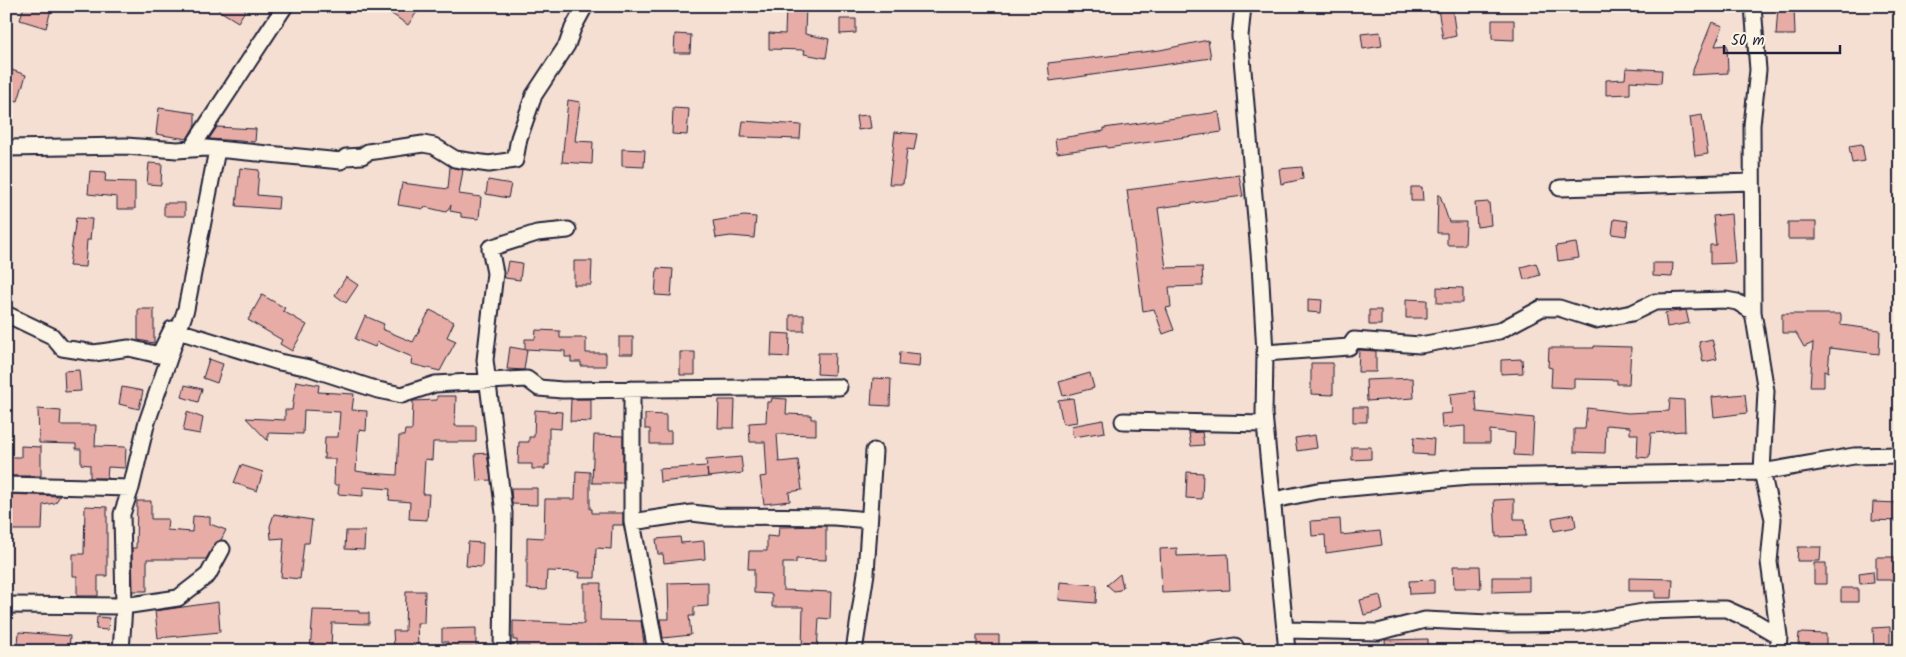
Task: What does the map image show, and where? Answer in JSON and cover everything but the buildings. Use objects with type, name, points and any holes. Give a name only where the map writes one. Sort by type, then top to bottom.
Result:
[{"type":"street","points":[[191,149],[285,6]]},
{"type":"street","points":[[6,148],[71,146],[206,148],[342,161],[346,156],[362,156],[368,152],[424,144],[434,146],[455,159],[489,164],[516,160],[519,138],[534,95],[567,45],[573,28],[585,6]]},
{"type":"street","points":[[1243,6],[1240,36],[1260,264],[1265,353],[1265,424],[1288,651]]},
{"type":"street","points":[[1753,6],[1758,70],[1752,124],[1753,312],[1766,391],[1762,472],[1773,519],[1769,562],[1779,644]]},
{"type":"street","points":[[121,651],[124,606],[122,514],[131,488],[146,425],[186,308],[217,150]]},
{"type":"street","points":[[1560,188],[1752,182]]},
{"type":"street","points":[[502,651],[504,513],[491,417],[489,380],[485,360],[495,273],[490,248],[537,233],[568,230]]},
{"type":"street","points":[[1265,353],[1349,347],[1354,340],[1429,344],[1499,331],[1542,308],[1559,308],[1596,320],[1632,313],[1655,302],[1726,300],[1737,302],[1753,312]]},
{"type":"street","points":[[6,314],[52,336],[62,348],[94,353],[129,348],[160,355],[172,329],[279,362],[310,368],[378,390],[402,395],[435,384],[526,379],[539,388],[562,390],[839,387]]},
{"type":"street","points":[[632,389],[632,522],[656,651]]},
{"type":"street","points":[[1123,421],[1265,424]]},
{"type":"street","points":[[854,651],[866,573],[874,451]]},
{"type":"street","points":[[1274,500],[1317,491],[1469,476],[1762,472],[1854,456],[1900,455]]},
{"type":"street","points":[[6,485],[131,488]]},
{"type":"street","points":[[632,522],[692,513],[717,516],[834,517],[868,520]]},
{"type":"street","points":[[6,605],[124,606],[178,598],[208,575],[222,549]]},
{"type":"street","points":[[1286,630],[1378,632],[1425,620],[1510,624],[1580,623],[1649,612],[1726,609],[1755,622],[1779,644]]},
{"type":"street","points":[[1207,651],[1235,646]]}]
